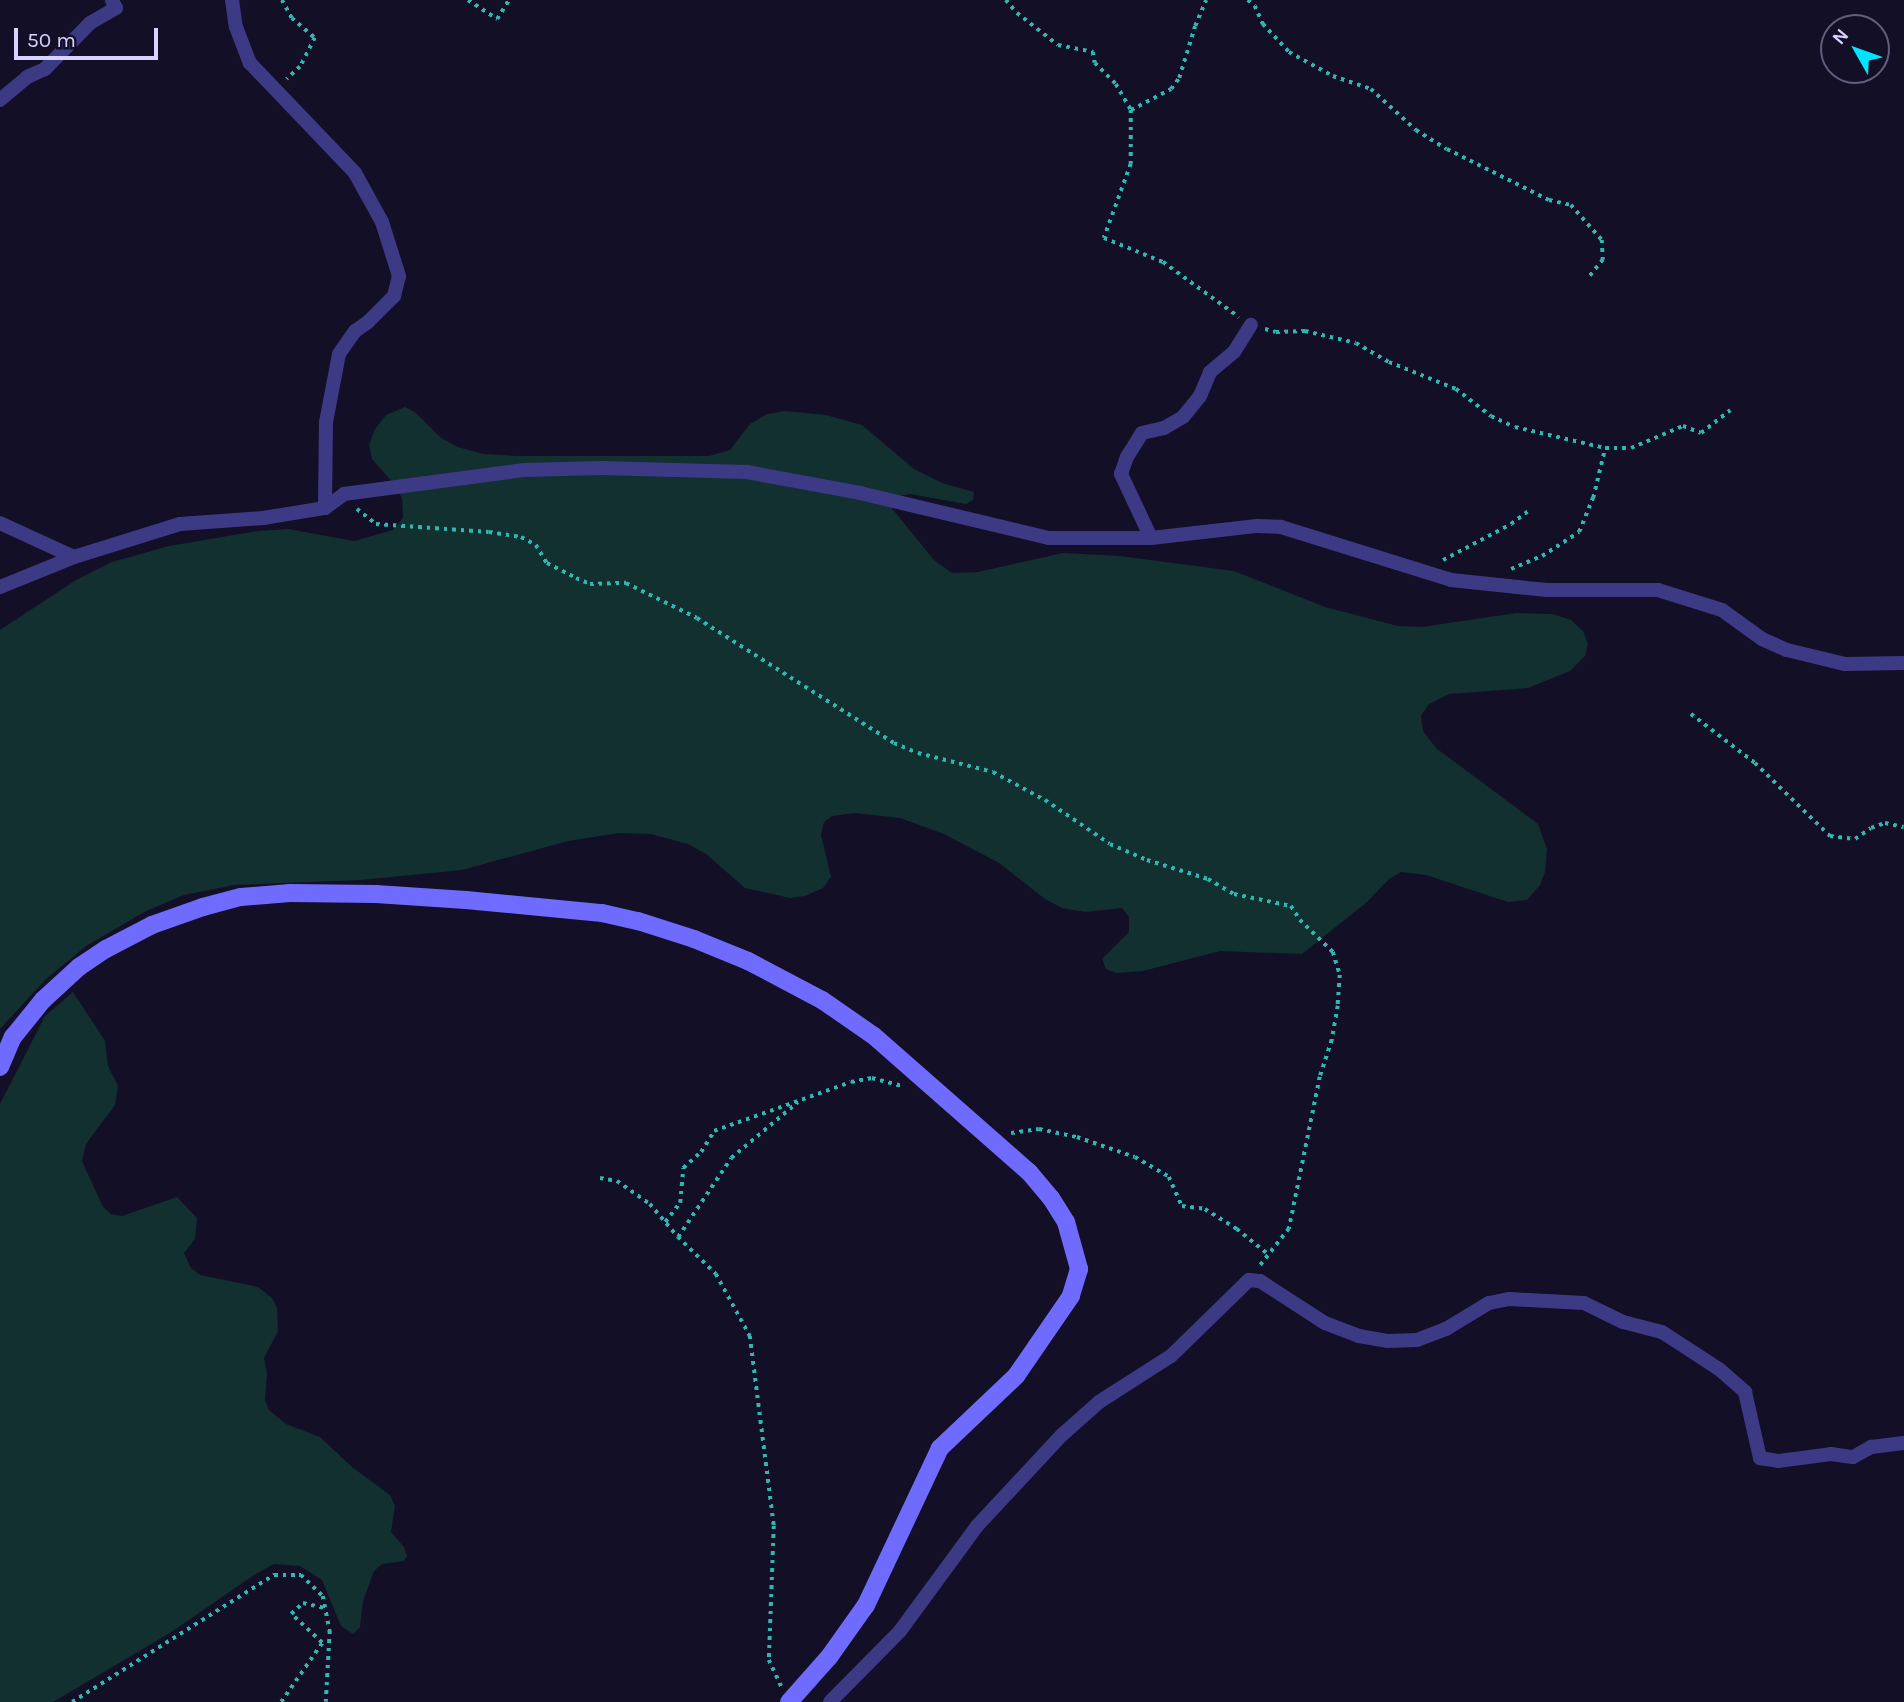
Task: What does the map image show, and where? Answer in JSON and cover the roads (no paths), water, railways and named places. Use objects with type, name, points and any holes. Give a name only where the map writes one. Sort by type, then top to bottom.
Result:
[{"type":"main road","points":[[0,1067],[13,1037],[54,988],[106,949],[168,919],[221,902],[290,893],[376,894],[466,900],[620,916],[694,939],[748,961],[822,1000],[874,1036],[1029,1172],[1051,1198],[1066,1222],[1079,1269],[1072,1296],[1016,1376],[940,1448],[866,1605],[829,1657],[786,1697]]},
{"type":"street","points":[[0,100],[27,78],[45,69],[90,23],[116,8],[112,0]]},
{"type":"street","points":[[232,0],[236,27],[250,63],[355,173],[382,222],[400,276],[394,296],[368,323],[355,331],[339,354],[326,422],[325,509]]},
{"type":"street","points":[[1151,538],[1121,474],[1127,457],[1142,433],[1164,428],[1183,417],[1200,396],[1210,372],[1234,352],[1251,325]]},
{"type":"street","points":[[0,587],[74,557],[180,524],[263,518],[325,509],[344,494],[524,470],[601,468],[747,472],[860,493],[1049,538],[1151,538],[1256,526],[1281,527],[1451,580],[1546,590],[1658,590],[1722,611],[1762,639],[1787,650],[1845,664],[1904,663]]},
{"type":"street","points":[[0,523],[74,557]]},
{"type":"street","points":[[830,1702],[900,1631],[977,1526],[1062,1435],[1099,1402],[1171,1356],[1249,1280],[1259,1281],[1325,1323],[1359,1336],[1387,1340],[1417,1340],[1446,1329],[1489,1303],[1509,1299],[1584,1303],[1623,1322],[1662,1332],[1719,1369],[1745,1392],[1760,1458],[1778,1461],[1831,1454],[1853,1457],[1871,1447],[1904,1443]]}]
